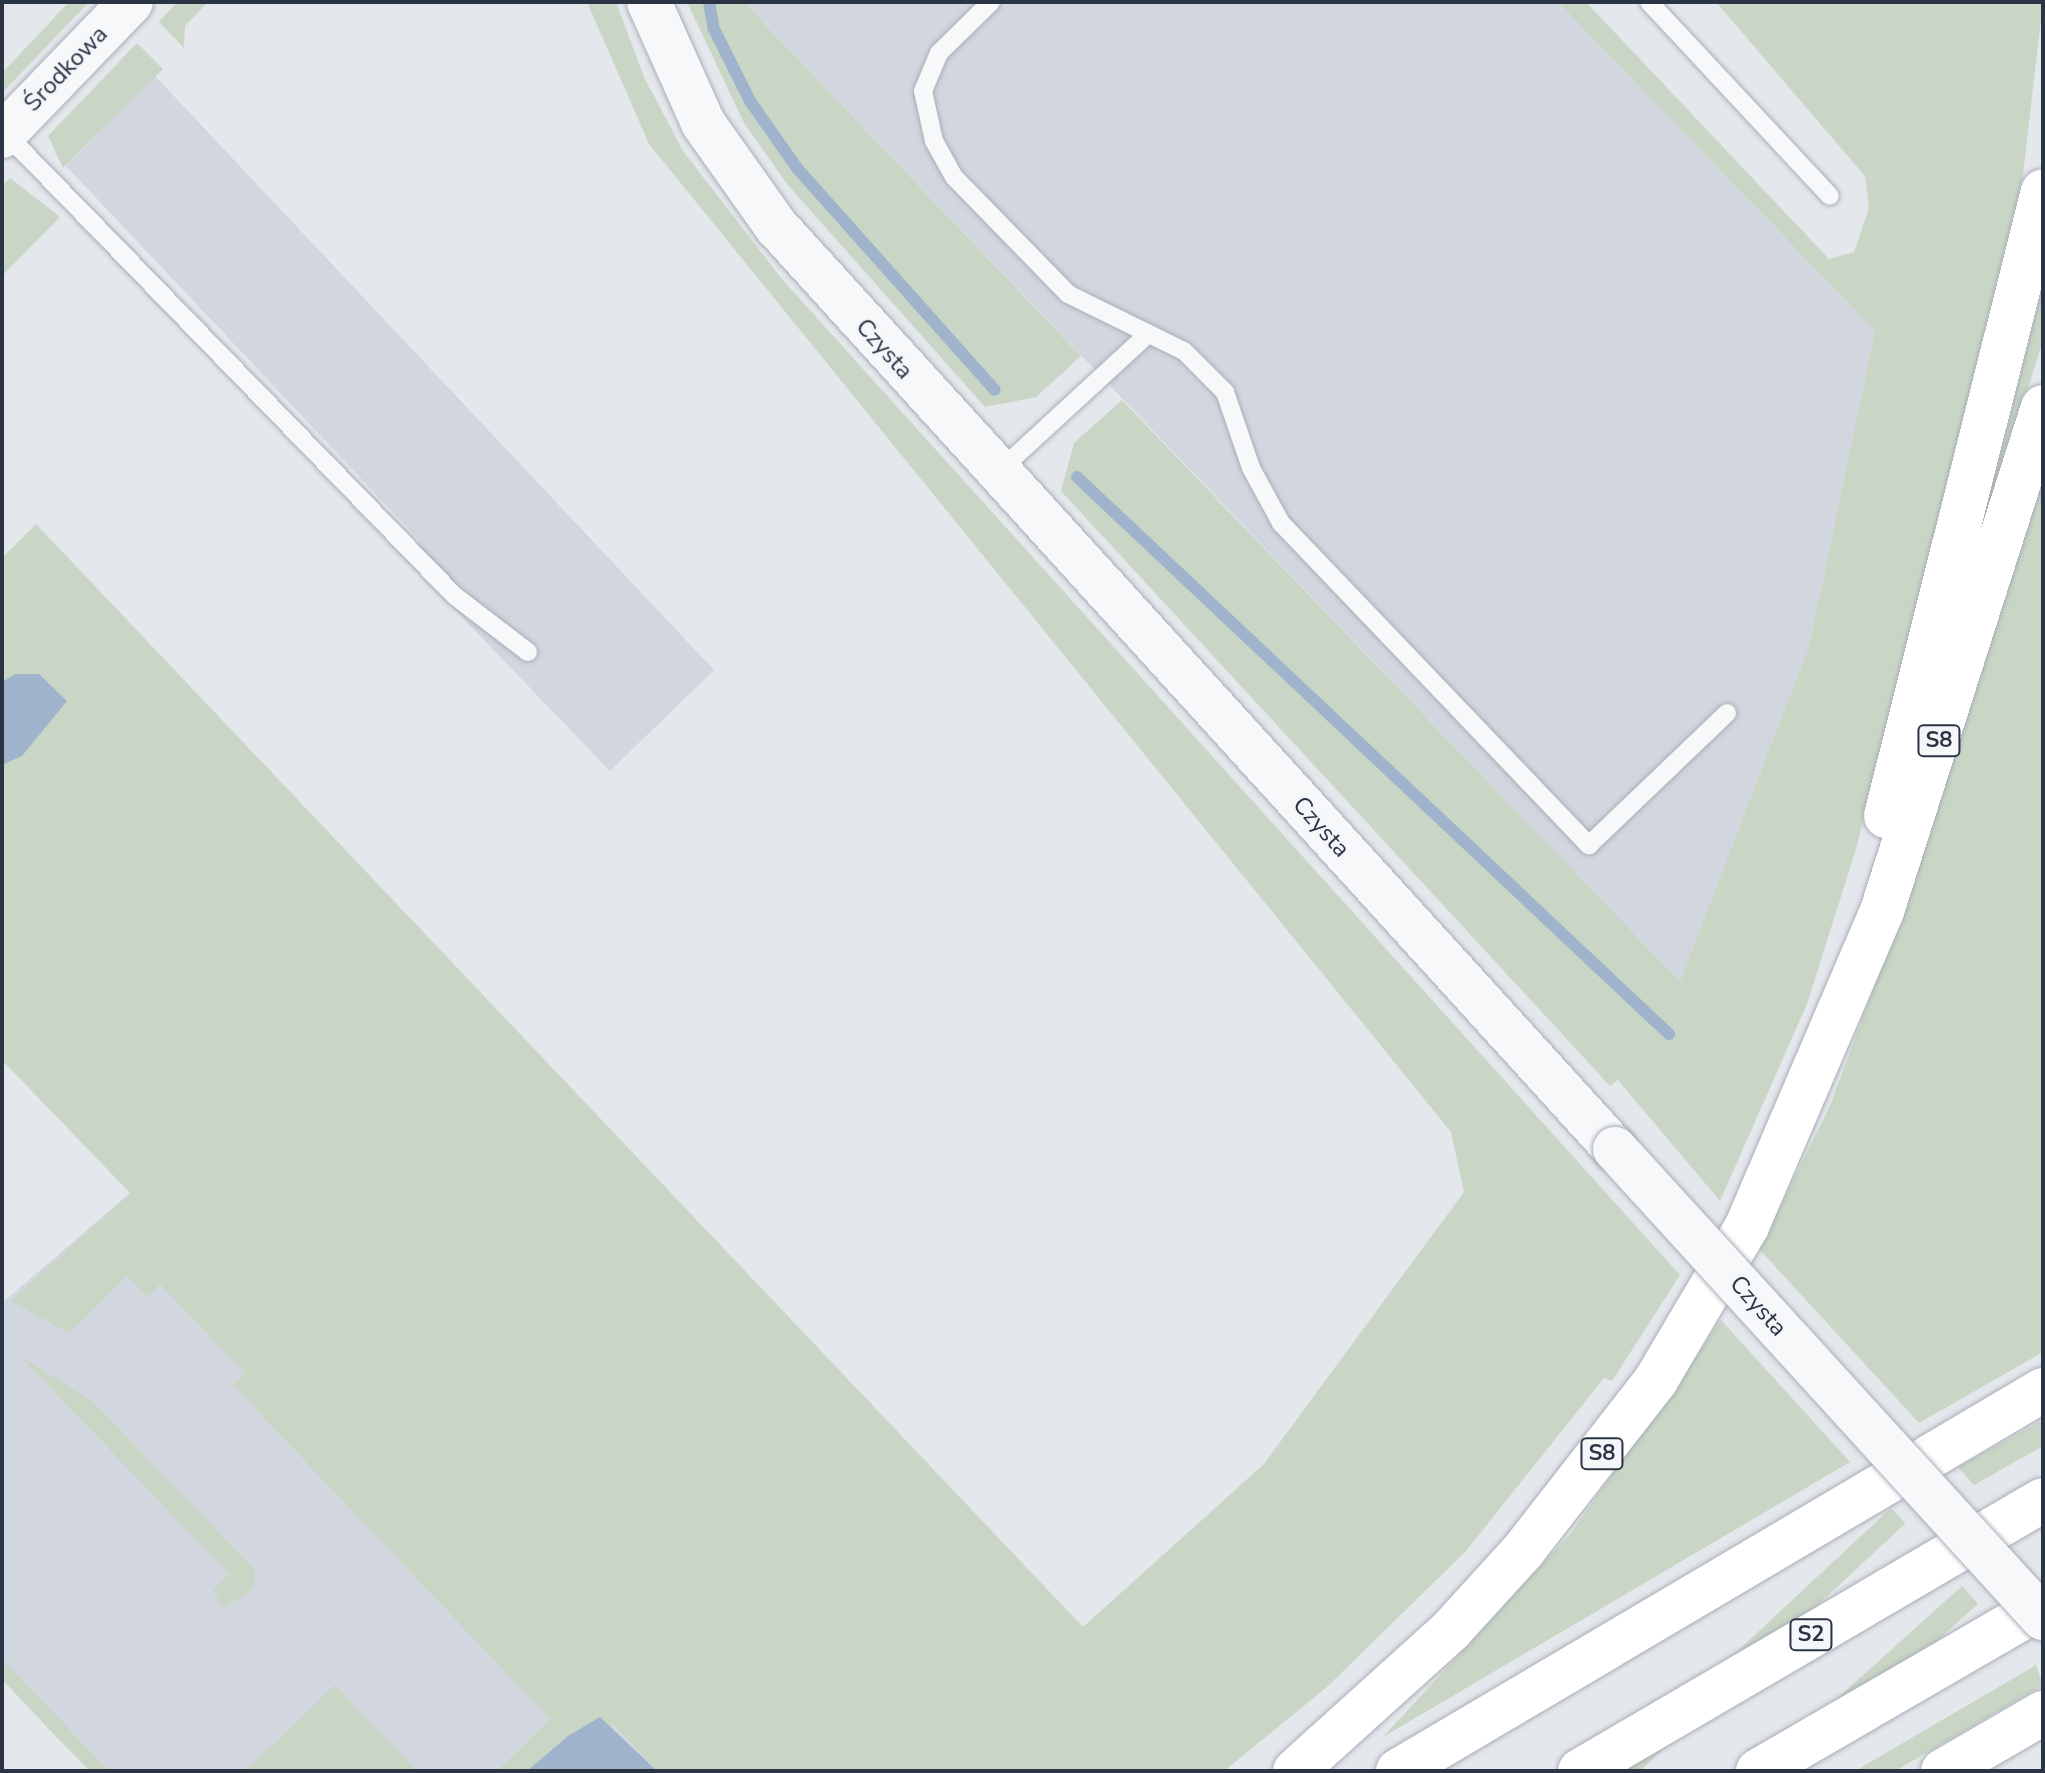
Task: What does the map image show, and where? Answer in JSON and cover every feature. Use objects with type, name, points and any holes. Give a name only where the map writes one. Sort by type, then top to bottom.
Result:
[{"type":"highway","points":[[1817,1069],[2043,191]]},
{"type":"highway","name":"S8","points":[[1295,1771],[1451,1630],[1595,1464],[1656,1380],[1747,1226],[1817,1069],[1910,833],[2043,407]]},
{"type":"highway","points":[[1398,1771],[2043,1390]]},
{"type":"highway","name":"S2","points":[[1580,1771],[2043,1500]]},
{"type":"highway","points":[[1758,1771],[2043,1606]]},
{"type":"highway","points":[[1943,1771],[2043,1713]]},
{"type":"street","name":"Środkowa","points":[[4,134],[131,2]]},
{"type":"street","name":"Czysta","points":[[649,2],[689,97],[747,188],[998,472],[2043,1618]]},
{"type":"lane","points":[[991,2],[927,71],[923,107],[934,141],[954,177],[1048,277],[1090,308],[1184,351],[1225,392],[1251,468],[1281,523],[1589,845],[1727,713]]},
{"type":"lane","points":[[1649,2],[1830,196]]},
{"type":"lane","points":[[4,134],[455,596],[528,652]]},
{"type":"lane","points":[[998,472],[1148,334]]},
{"type":"shaded area","points":[[744,2],[1558,2],[1875,331],[1809,646],[1680,983]]},
{"type":"shaded area","points":[[155,76],[714,670],[610,771],[404,557],[420,541],[66,166]]},
{"type":"shaded area","points":[[130,1193],[678,1771],[90,1771],[47,1727],[2,1679],[2,1303]]},
{"type":"green space","points":[[69,2],[89,2],[2,93],[2,73]]},
{"type":"green space","points":[[177,2],[208,2],[185,26],[184,48],[159,22]]},
{"type":"green space","points":[[587,2],[616,2],[644,77],[683,151],[781,278],[1680,1275],[1612,1381],[1604,1378],[1466,1551],[1328,1686],[1224,1771],[657,1771],[614,1725],[568,1736],[527,1771],[497,1771],[550,1719],[233,1385],[245,1373],[160,1284],[147,1297],[127,1275],[69,1333],[11,1301],[130,1193],[2,1060],[2,558],[36,524],[1083,1627],[1264,1464],[1464,1192],[1451,1132],[649,144]]},
{"type":"green space","points":[[687,2],[744,2],[1081,356],[1036,397],[985,407],[787,184],[744,123]]},
{"type":"green space","points":[[1558,2],[1586,2],[1829,259],[1854,252],[1869,208],[1865,176],[1716,2],[2043,2],[2022,183],[1856,849],[1807,1004],[1720,1201],[1618,1080],[1610,1086],[1061,491],[1074,443],[1122,400],[1680,982],[1809,646],[1875,331]]},
{"type":"green space","points":[[137,43],[163,69],[63,168],[48,136]]},
{"type":"green space","points":[[10,178],[60,217],[2,276],[2,186]]},
{"type":"green space","points":[[2043,265],[2043,340],[1986,523],[1981,520]]},
{"type":"green space","points":[[2043,468],[2043,1352],[1919,1423],[1759,1249],[1830,1106],[1873,990]]},
{"type":"green space","points":[[1721,1320],[1850,1462],[1383,1737],[1571,1533]]},
{"type":"green space","points":[[21,1357],[92,1401],[255,1570],[253,1589],[224,1608],[213,1590],[229,1574]]},
{"type":"green space","points":[[2043,1420],[2043,1446],[1974,1485],[1958,1467]]},
{"type":"green space","points":[[1891,1508],[1905,1523],[1640,1771],[1609,1771]]},
{"type":"green space","points":[[1962,1586],[1978,1604],[1792,1771],[1757,1771]]},
{"type":"green space","points":[[2,1659],[108,1771],[90,1771],[47,1727],[2,1679]]},
{"type":"green space","points":[[2036,1665],[2043,1685],[1895,1771],[1855,1771]]},
{"type":"green space","points":[[335,1685],[417,1771],[246,1771]]},
{"type":"water","points":[[16,674],[39,674],[67,701],[22,756],[2,765],[2,682]]},
{"type":"water","points":[[600,1717],[657,1771],[527,1771],[568,1736]]},
{"type":"waterway","points":[[709,2],[714,29],[750,101],[797,168],[995,390]]},
{"type":"waterway","points":[[1077,477],[1669,1034]]}]
